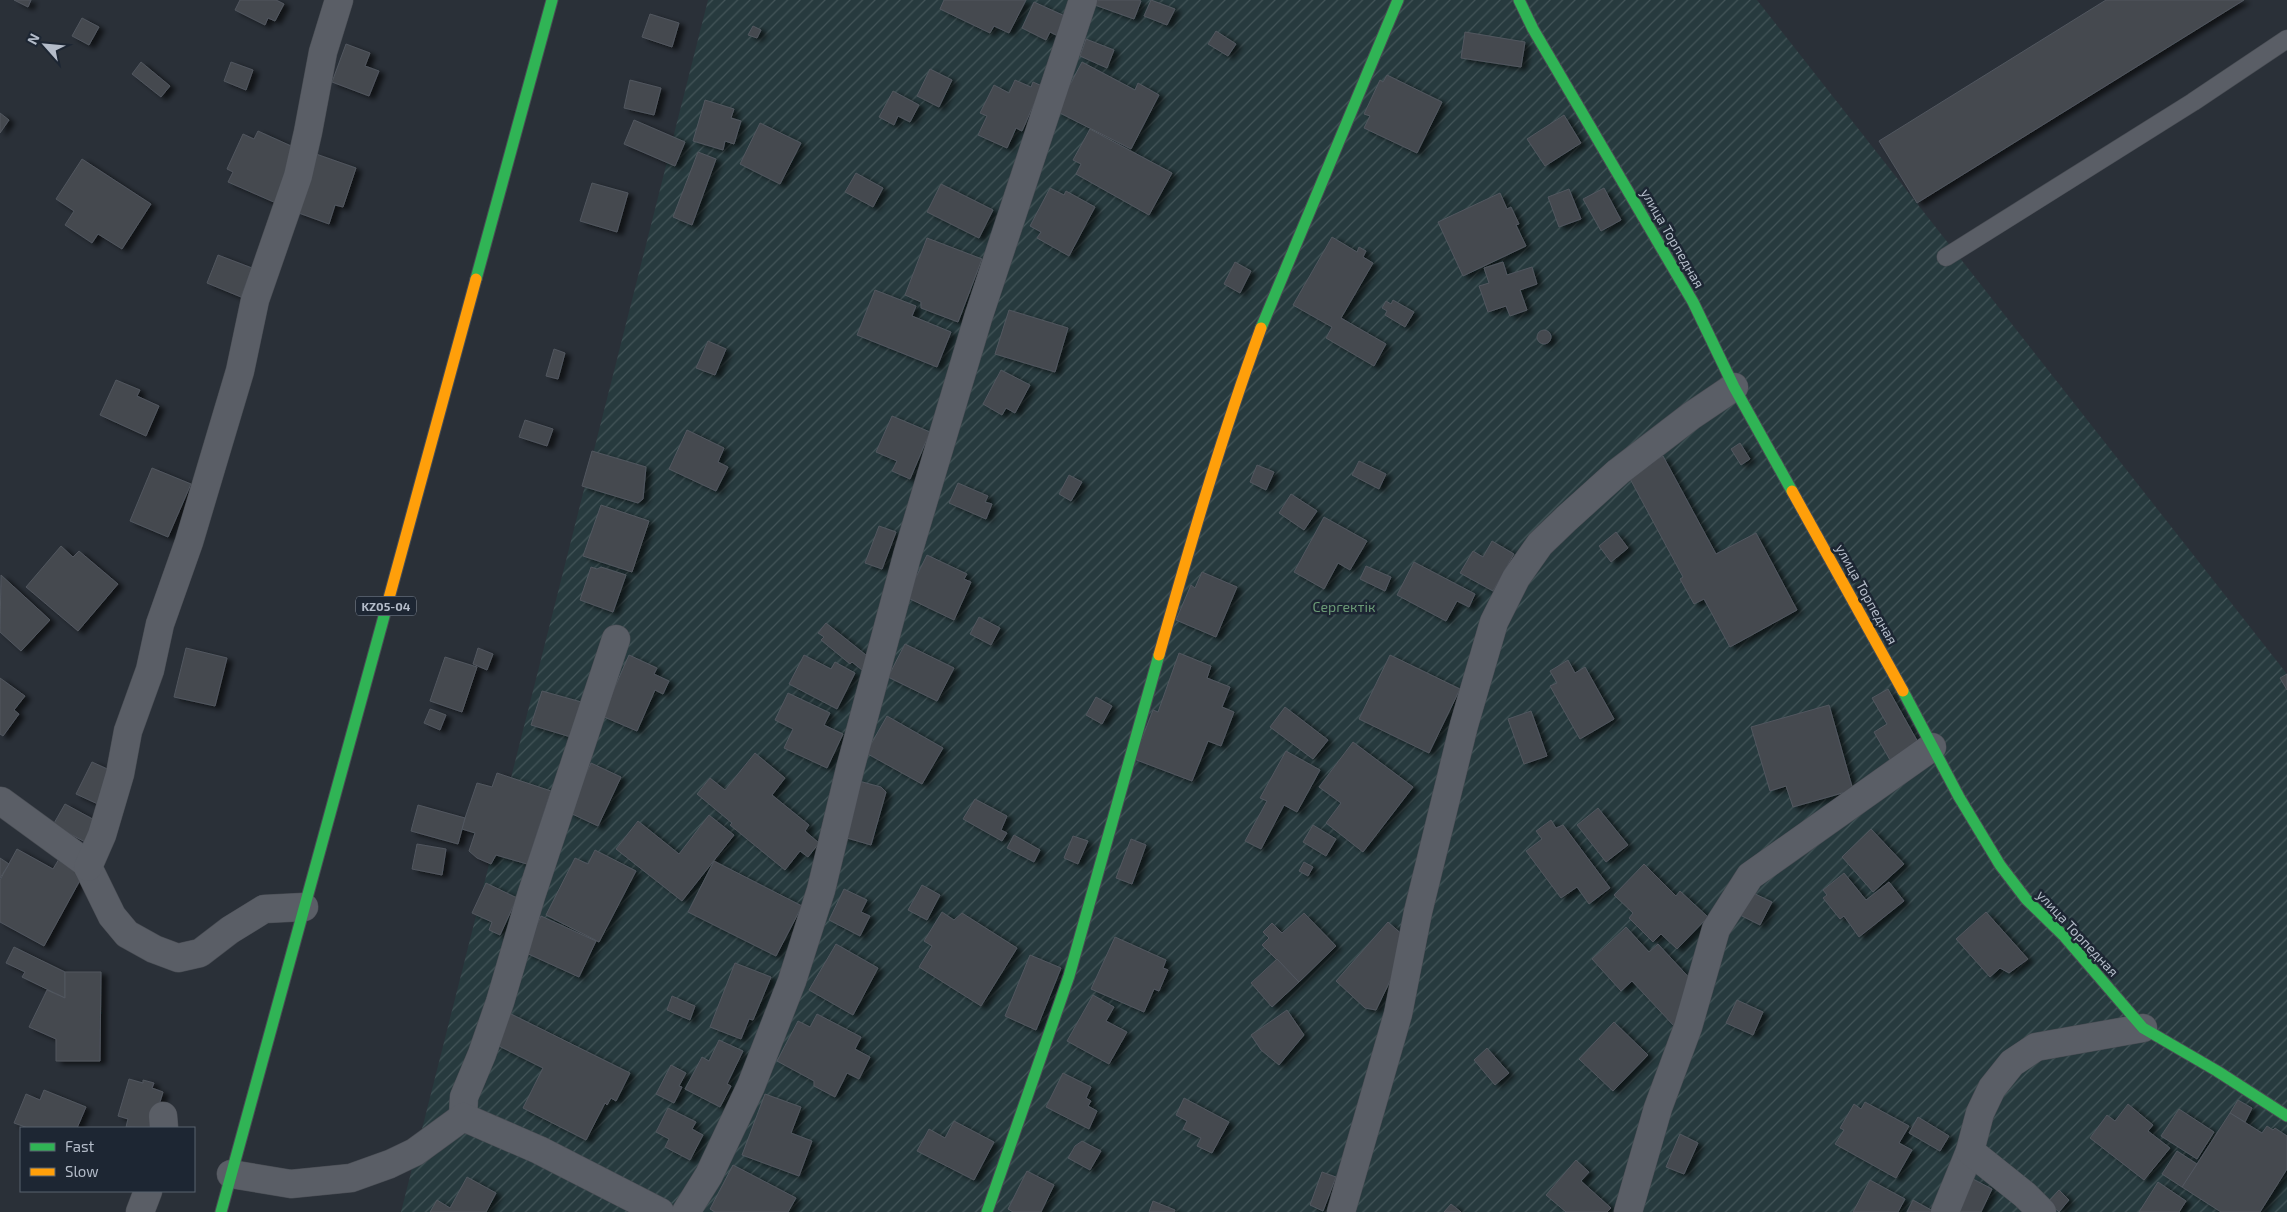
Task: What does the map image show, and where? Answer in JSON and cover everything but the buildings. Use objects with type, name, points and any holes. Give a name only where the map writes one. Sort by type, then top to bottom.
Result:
[{"type":"street","points":[[88,866],[102,834],[120,774],[128,731],[150,670],[160,624],[189,542],[235,388],[255,300],[298,176],[323,52],[339,0]]},
{"type":"street","name":"KZ05-04","points":[[221,1212],[552,0]]},
{"type":"street","points":[[686,1212],[709,1175],[751,1086],[792,981],[821,890],[850,769],[916,529],[978,318],[1083,0]]},
{"type":"street","points":[[987,1212],[1069,976],[1192,537],[1232,408],[1274,296],[1398,0]]},
{"type":"street","name":"улица Торпедная","points":[[1519,0],[1533,28],[1693,302],[1734,387],[1883,653],[1932,747],[2000,865],[2026,899],[2063,935],[2142,1028],[2217,1071],[2287,1116]]},
{"type":"street","points":[[1341,1212],[1398,1014],[1418,912],[1464,725],[1494,622],[1516,578],[1540,544],[1566,518],[1618,472],[1691,416],[1734,387]]},
{"type":"street","points":[[463,1117],[464,1097],[482,1054],[500,1002],[540,869],[616,639]]},
{"type":"street","points":[[1628,1212],[1658,1108],[1688,1028],[1716,929],[1750,876],[1932,747]]},
{"type":"street","points":[[1,801],[86,863],[112,916],[127,934],[154,949],[178,958],[200,953],[230,930],[264,909],[304,907]]},
{"type":"street","points":[[1945,1212],[1970,1151],[1980,1113],[1992,1088],[2012,1063],[2036,1047],[2142,1028]]},
{"type":"street","points":[[231,1174],[291,1184],[351,1178],[390,1164],[415,1152],[463,1117]]},
{"type":"street","points":[[463,1117],[539,1150],[660,1212]]},
{"type":"street","points":[[1970,1151],[2025,1194],[2042,1212]]},
{"type":"street","points":[[140,1212],[148,1192]]},
{"type":"lane","points":[[1946,257],[2193,102],[2287,39]]},
{"type":"green space","name":"Сергектік","points":[[708,0],[1757,0],[2287,674],[2287,1212],[401,1212]]},
{"type":"traffic: fast","points":[[476,279],[552,0]]},
{"type":"traffic: fast","points":[[1261,328],[1398,0]]},
{"type":"traffic: fast","points":[[1519,0],[1533,29],[1693,302],[1734,387],[1792,491]]},
{"type":"traffic: fast","points":[[221,1212],[386,609]]},
{"type":"traffic: fast","points":[[987,1212],[1069,976],[1159,655]]},
{"type":"traffic: fast","points":[[1903,691],[1959,797],[2000,865],[2026,899],[2063,935],[2143,1028],[2217,1071],[2287,1116]]},
{"type":"traffic: slow","points":[[386,609],[476,279]]},
{"type":"traffic: slow","points":[[1159,655],[1207,490],[1261,328]]},
{"type":"traffic: slow","points":[[1792,491],[1903,691]]}]
